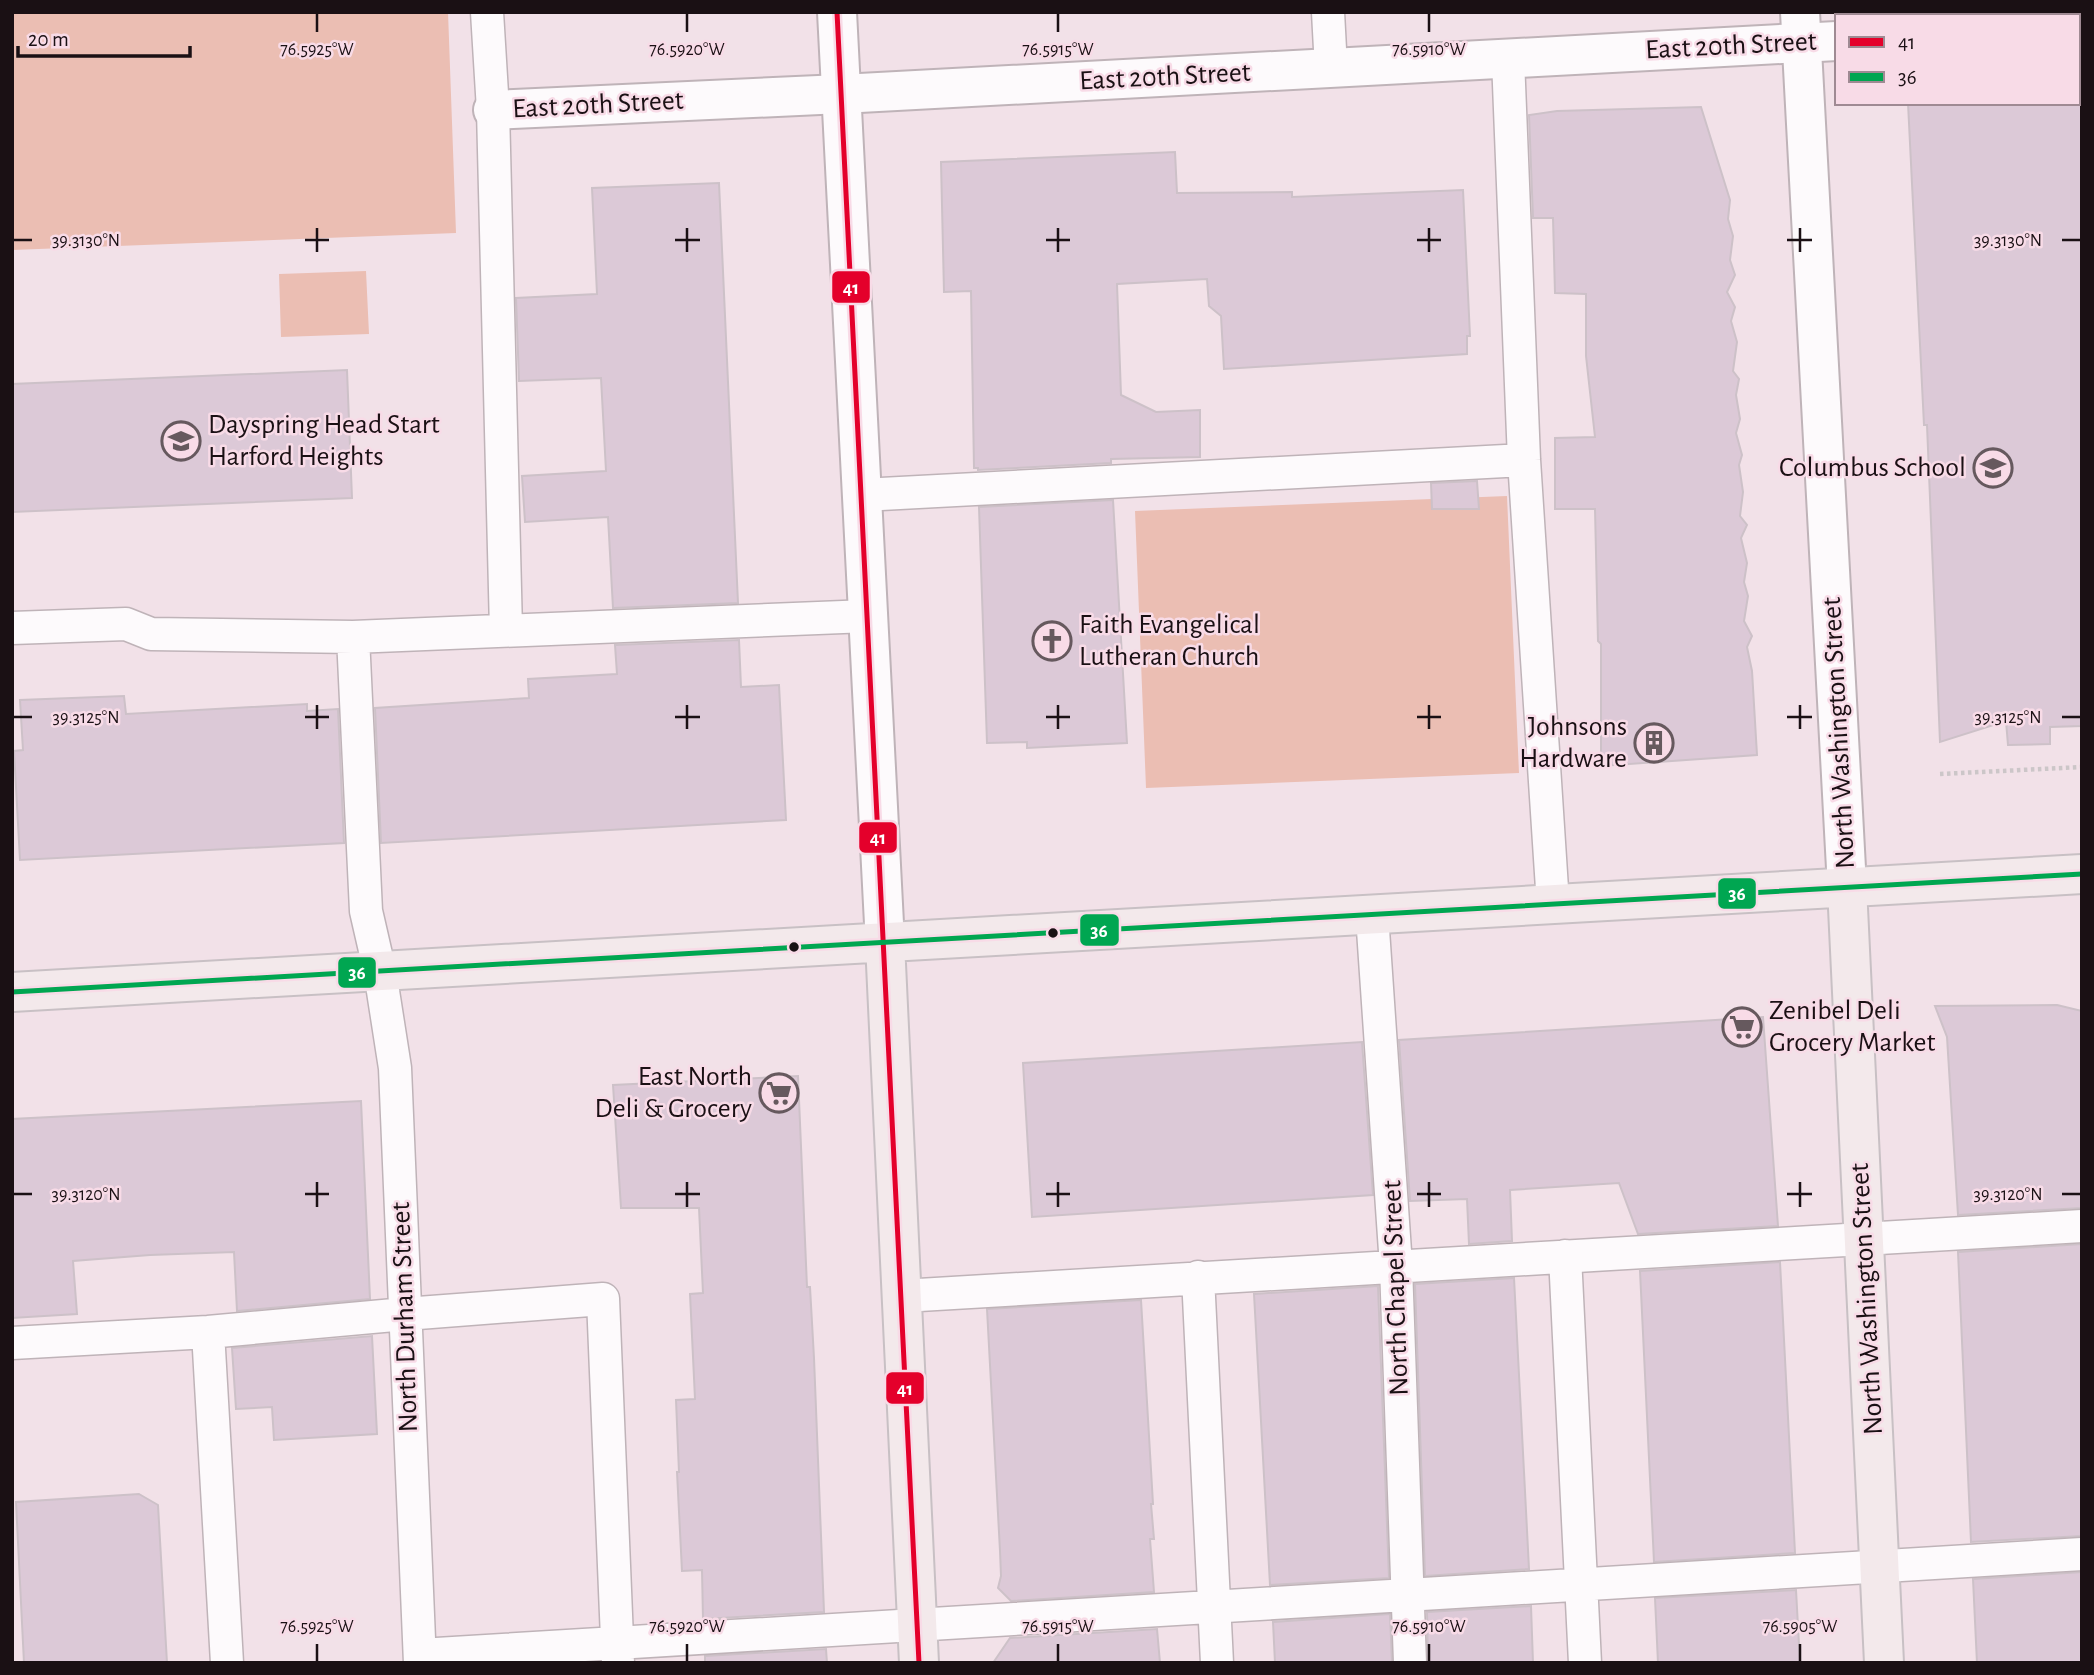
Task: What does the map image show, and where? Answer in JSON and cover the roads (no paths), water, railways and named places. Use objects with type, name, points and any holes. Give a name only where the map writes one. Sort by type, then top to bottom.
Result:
[{"type":"main road","points":[[837,12],[919,1663]]},
{"type":"main road","name":"East 20th Street","points":[[492,110],[1508,59],[1813,32]]},
{"type":"main road","name":"North Washington Street","points":[[1813,32],[1847,887],[1884,1663]]},
{"type":"main road","points":[[12,992],[2082,874]]},
{"type":"lane","points":[[487,12],[506,630]]},
{"type":"lane","points":[[1328,12],[1331,68]]},
{"type":"lane","points":[[1508,59],[1524,460],[1553,904]]},
{"type":"lane","points":[[862,495],[1524,460]]},
{"type":"lane","points":[[12,628],[126,624],[152,634],[353,637],[868,616]]},
{"type":"lane","name":"North Durham Street","points":[[353,637],[366,911],[380,972],[395,1068],[420,1659]]},
{"type":"lane","name":"North Chapel Street","points":[[1373,915],[1396,1266],[1410,1663]]},
{"type":"lane","points":[[902,1296],[2082,1226]]},
{"type":"lane","points":[[1565,1256],[1585,1663]]},
{"type":"lane","points":[[1198,1277],[1217,1663]]},
{"type":"lane","points":[[12,1343],[208,1332],[603,1299],[617,1653]]},
{"type":"lane","points":[[208,1332],[227,1663]]},
{"type":"lane","points":[[420,1659],[617,1653],[917,1625],[2082,1554]]},
{"type":"place","name":"Dayspring Head Start Harford Heights","points":[[181,441]]},
{"type":"place","name":"Columbus School","points":[[1993,468]]},
{"type":"place","name":"Faith Evangelical Lutheran Church","points":[[1052,641]]},
{"type":"place","name":"Johnsons Hardware","points":[[1654,743]]},
{"type":"place","name":"Zenibel Deli Grocery Market","points":[[1742,1027]]},
{"type":"place","name":"East North Deli & Grocery","points":[[779,1093]]}]
